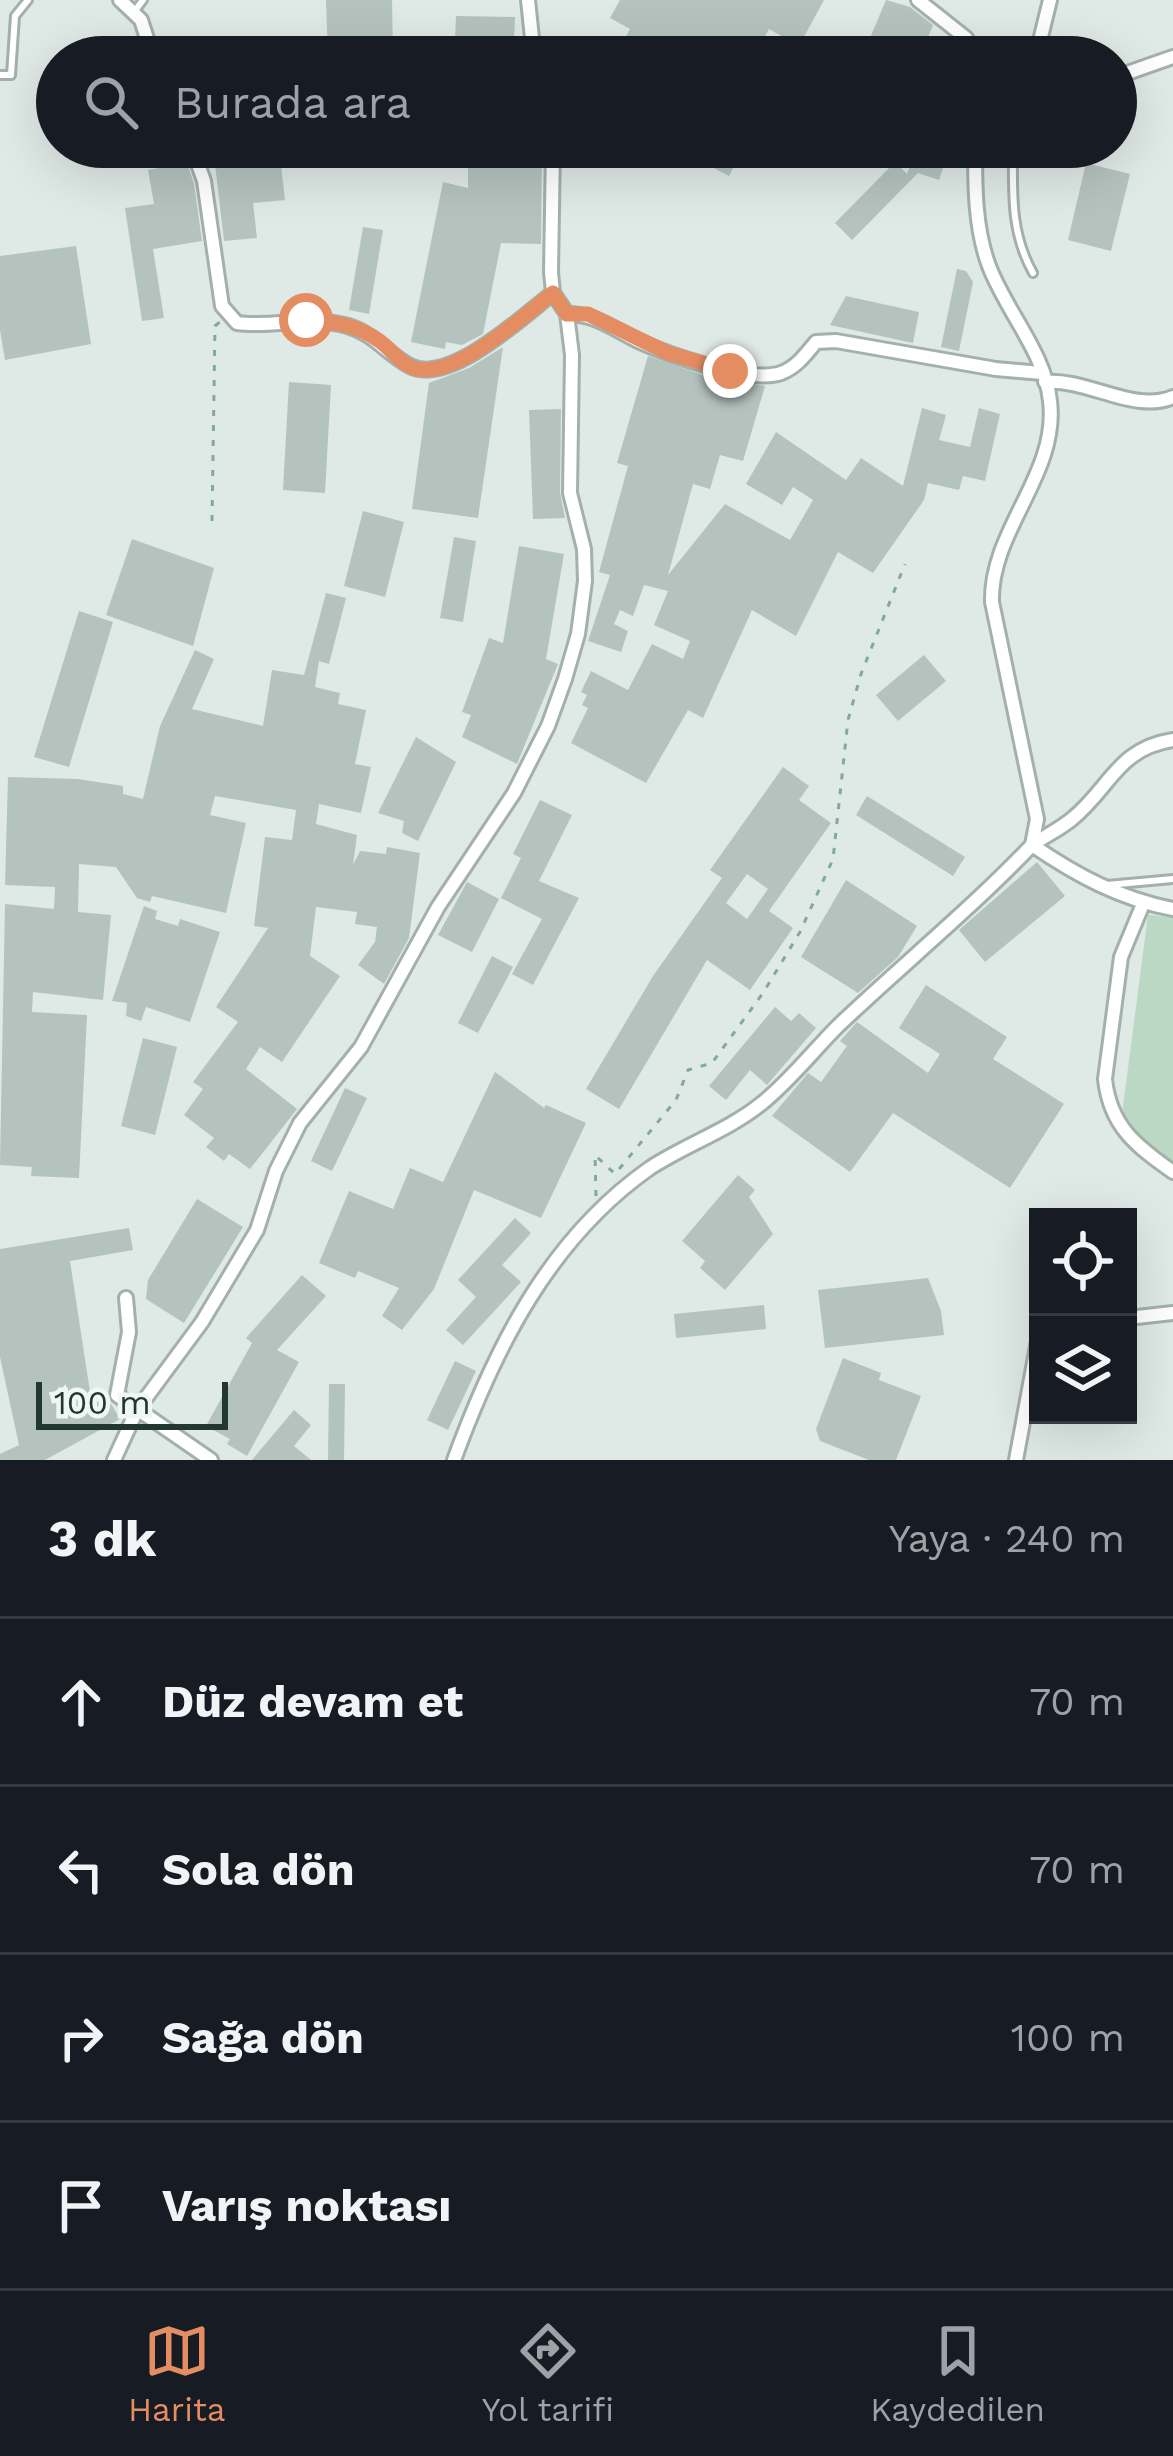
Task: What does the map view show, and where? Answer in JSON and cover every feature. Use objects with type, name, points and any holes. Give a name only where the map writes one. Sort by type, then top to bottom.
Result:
[{"type":"street","points":[[119,0],[138,6],[148,36]]},
{"type":"street","points":[[528,0],[532,36]]},
{"type":"street","points":[[918,0],[963,36]]},
{"type":"street","points":[[1041,36],[1050,0]]},
{"type":"street","points":[[1137,70],[1173,57]]},
{"type":"street","points":[[199,168],[222,306],[227,316],[242,325],[306,320],[350,327],[377,338],[407,364],[435,370],[456,363],[553,293]]},
{"type":"street","points":[[113,1460],[137,1410],[239,1262],[263,1216],[293,1133],[371,1031],[438,907],[514,793],[548,725],[578,634],[585,580],[584,549],[570,493],[572,355],[567,314],[553,293],[553,168]]},
{"type":"street","points":[[976,168],[984,250],[1044,377],[1051,422],[1046,448],[991,575],[992,602],[1037,819],[1032,844]]},
{"type":"street","points":[[567,314],[588,314],[668,353],[730,371],[778,375],[800,362],[816,342],[836,341],[1044,377],[1152,403],[1173,397]]},
{"type":"street","points":[[454,1460],[497,1353],[531,1293],[596,1216],[645,1172],[778,1091],[836,1029],[1032,844],[1074,818],[1121,764],[1147,744],[1173,740]]},
{"type":"street","points":[[1032,844],[1104,888],[1173,910]]},
{"type":"street","points":[[1143,904],[1121,957],[1105,1079],[1111,1108],[1130,1141],[1173,1172]]},
{"type":"street","points":[[126,1298],[129,1332],[117,1395],[212,1460]]},
{"type":"street","points":[[1137,1317],[1173,1313]]},
{"type":"street","points":[[1016,1460],[1029,1390]]},
{"type":"lane","points":[[0,75],[10,75],[15,16],[28,0]]},
{"type":"lane","points":[[1013,168],[1013,220],[1033,273]]},
{"type":"lane","points":[[1104,888],[1114,882],[1173,879]]},
{"type":"path","points":[[212,521],[215,326],[227,316]]},
{"type":"path","points":[[596,1216],[595,1155],[615,1174],[676,1100],[688,1070],[712,1063],[800,932],[833,860],[848,720],[856,689],[905,564]]},
{"type":"green space","points":[[1148,915],[1173,917],[1173,1173],[1121,1122]]},
{"type":"building","points":[[326,0],[392,0],[393,36],[327,36]]},
{"type":"building","points":[[620,0],[824,0],[804,36],[781,36],[769,29],[765,36],[626,36],[630,29],[610,18]]},
{"type":"building","points":[[886,0],[910,7],[933,25],[929,36],[871,36]]},
{"type":"building","points":[[456,16],[515,17],[514,36],[455,36]]},
{"type":"building","points":[[189,168],[202,241],[153,249],[164,318],[142,321],[125,208],[154,204],[148,170]]},
{"type":"building","points":[[215,168],[281,168],[285,200],[253,203],[257,238],[224,241]]},
{"type":"building","points":[[468,168],[542,168],[541,244],[501,243],[483,334],[462,345],[446,342],[445,349],[411,342],[443,182],[468,188]]},
{"type":"building","points":[[889,168],[901,168],[907,174],[909,168],[943,168],[939,180],[918,173],[852,240],[835,223]]},
{"type":"building","points":[[1085,168],[1130,174],[1111,251],[1068,240]]},
{"type":"building","points":[[363,227],[383,230],[369,314],[349,310]]},
{"type":"building","points":[[76,246],[91,344],[5,360],[0,256]]},
{"type":"building","points":[[957,269],[966,271],[973,282],[959,351],[941,347]]},
{"type":"building","points":[[846,296],[919,312],[913,343],[830,325]]},
{"type":"building","points":[[503,347],[478,518],[412,509],[429,383],[469,368]]},
{"type":"building","points":[[648,356],[706,376],[765,386],[743,461],[720,455],[710,489],[693,484],[668,575],[725,504],[790,540],[813,500],[793,487],[782,505],[746,484],[776,432],[846,480],[861,458],[903,486],[922,408],[946,415],[939,440],[970,447],[979,408],[1000,414],[985,481],[963,476],[959,490],[928,483],[924,500],[873,573],[838,552],[796,636],[752,610],[703,718],[688,710],[646,783],[571,743],[588,708],[582,705],[587,695],[581,692],[591,671],[628,690],[652,644],[683,659],[690,641],[654,625],[668,591],[644,585],[633,616],[620,610],[614,624],[628,631],[621,652],[588,641],[610,575],[599,572],[628,466],[617,463]]},
{"type":"building","points":[[289,382],[331,385],[325,493],[283,490]]},
{"type":"building","points":[[561,409],[560,493],[565,518],[533,519],[529,410]]},
{"type":"building","points":[[363,511],[404,522],[385,597],[344,586]]},
{"type":"building","points":[[454,537],[476,541],[463,622],[440,618]]},
{"type":"building","points":[[132,539],[214,568],[193,646],[106,615]]},
{"type":"building","points":[[519,546],[564,554],[546,659],[558,664],[517,764],[462,737],[471,715],[462,712],[489,638],[503,643]]},
{"type":"building","points":[[326,593],[346,598],[329,664],[319,661],[315,687],[340,693],[338,704],[366,710],[355,764],[371,767],[361,813],[319,804],[316,824],[357,835],[353,865],[360,851],[386,854],[387,847],[420,853],[409,938],[384,984],[358,965],[375,942],[377,927],[355,924],[357,912],[316,907],[310,956],[340,976],[282,1062],[260,1047],[246,1069],[297,1109],[250,1169],[229,1154],[224,1161],[206,1147],[214,1138],[184,1115],[203,1089],[193,1082],[238,1022],[216,1007],[268,928],[254,926],[265,837],[292,840],[296,810],[215,796],[210,815],[246,823],[226,913],[152,896],[150,902],[137,898],[116,867],[79,864],[78,912],[111,915],[103,1000],[33,992],[32,1012],[87,1015],[79,1178],[31,1176],[32,1167],[0,1165],[5,904],[54,909],[55,887],[5,885],[8,777],[123,786],[123,794],[143,799],[160,726],[195,650],[214,659],[192,709],[263,726],[272,670],[304,675]]},
{"type":"building","points":[[79,611],[113,622],[69,767],[34,757]]},
{"type":"building","points":[[924,655],[946,681],[898,721],[876,695]]},
{"type":"building","points":[[416,737],[456,762],[418,841],[402,833],[404,821],[378,813]]},
{"type":"building","points":[[783,767],[809,786],[799,800],[831,823],[769,911],[793,928],[750,990],[707,960],[619,1109],[586,1089],[653,976],[722,878],[710,870]],"holes":[[[747,874],[768,889],[747,919],[726,903]]]},
{"type":"building","points":[[867,796],[965,857],[953,876],[856,815]]},
{"type":"building","points":[[540,800],[572,815],[539,881],[579,898],[533,985],[512,974],[542,919],[501,898],[521,858],[513,854]]},
{"type":"building","points":[[1037,862],[1065,896],[985,962],[959,930]]},
{"type":"building","points":[[846,880],[917,926],[898,957],[858,993],[801,957]]},
{"type":"building","points":[[467,882],[499,899],[472,952],[438,935]]},
{"type":"building","points":[[144,906],[157,911],[155,919],[178,926],[180,919],[220,932],[190,1022],[146,1007],[141,1021],[126,1016],[127,1003],[112,1001]]},
{"type":"building","points":[[492,956],[513,967],[478,1033],[458,1023]]},
{"type":"building","points":[[926,985],[1007,1037],[993,1059],[1064,1104],[1010,1188],[893,1113],[850,1172],[772,1116],[808,1073],[821,1082],[847,1046],[840,1041],[857,1022],[928,1073],[940,1054],[899,1028]]},
{"type":"building","points":[[775,1007],[791,1021],[799,1013],[816,1028],[767,1085],[750,1070],[726,1100],[709,1086]]},
{"type":"building","points":[[143,1038],[177,1047],[155,1135],[121,1126]]},
{"type":"building","points":[[495,1072],[544,1108],[586,1123],[541,1218],[474,1190],[434,1289],[402,1330],[382,1316],[399,1288],[358,1271],[355,1278],[319,1263],[349,1191],[393,1209],[410,1168],[443,1182]]},
{"type":"building","points":[[345,1088],[367,1098],[332,1171],[311,1161]]},
{"type":"building","points":[[738,1175],[755,1190],[749,1197],[773,1234],[725,1290],[700,1268],[705,1261],[682,1241]]},
{"type":"building","points":[[197,1199],[243,1227],[184,1323],[146,1299],[148,1280]]},
{"type":"building","points":[[515,1218],[531,1233],[502,1265],[521,1282],[463,1345],[446,1330],[476,1297],[458,1280]]},
{"type":"building","points":[[129,1228],[133,1250],[70,1261],[92,1405],[107,1397],[120,1419],[45,1460],[0,1460],[0,1454],[19,1445],[0,1357],[0,1249]]},
{"type":"building","points":[[302,1275],[326,1296],[277,1350],[299,1362],[247,1456],[227,1444],[230,1439],[206,1426],[252,1343],[246,1338]]},
{"type":"building","points":[[928,1278],[944,1335],[825,1348],[818,1290]]},
{"type":"building","points":[[764,1305],[766,1329],[676,1338],[674,1314]]},
{"type":"building","points":[[843,1358],[881,1373],[879,1380],[921,1396],[896,1460],[869,1460],[820,1441],[816,1429]]},
{"type":"building","points":[[455,1361],[476,1371],[448,1430],[427,1420]]},
{"type":"building","points":[[329,1384],[345,1384],[344,1460],[328,1460]]},
{"type":"building","points":[[294,1410],[311,1425],[294,1446],[311,1460],[252,1460]]},
{"type":"route","points":[[306,320],[334,322],[364,332],[407,364],[435,370],[456,363],[553,293],[567,314],[588,314],[668,353],[730,371]]}]
